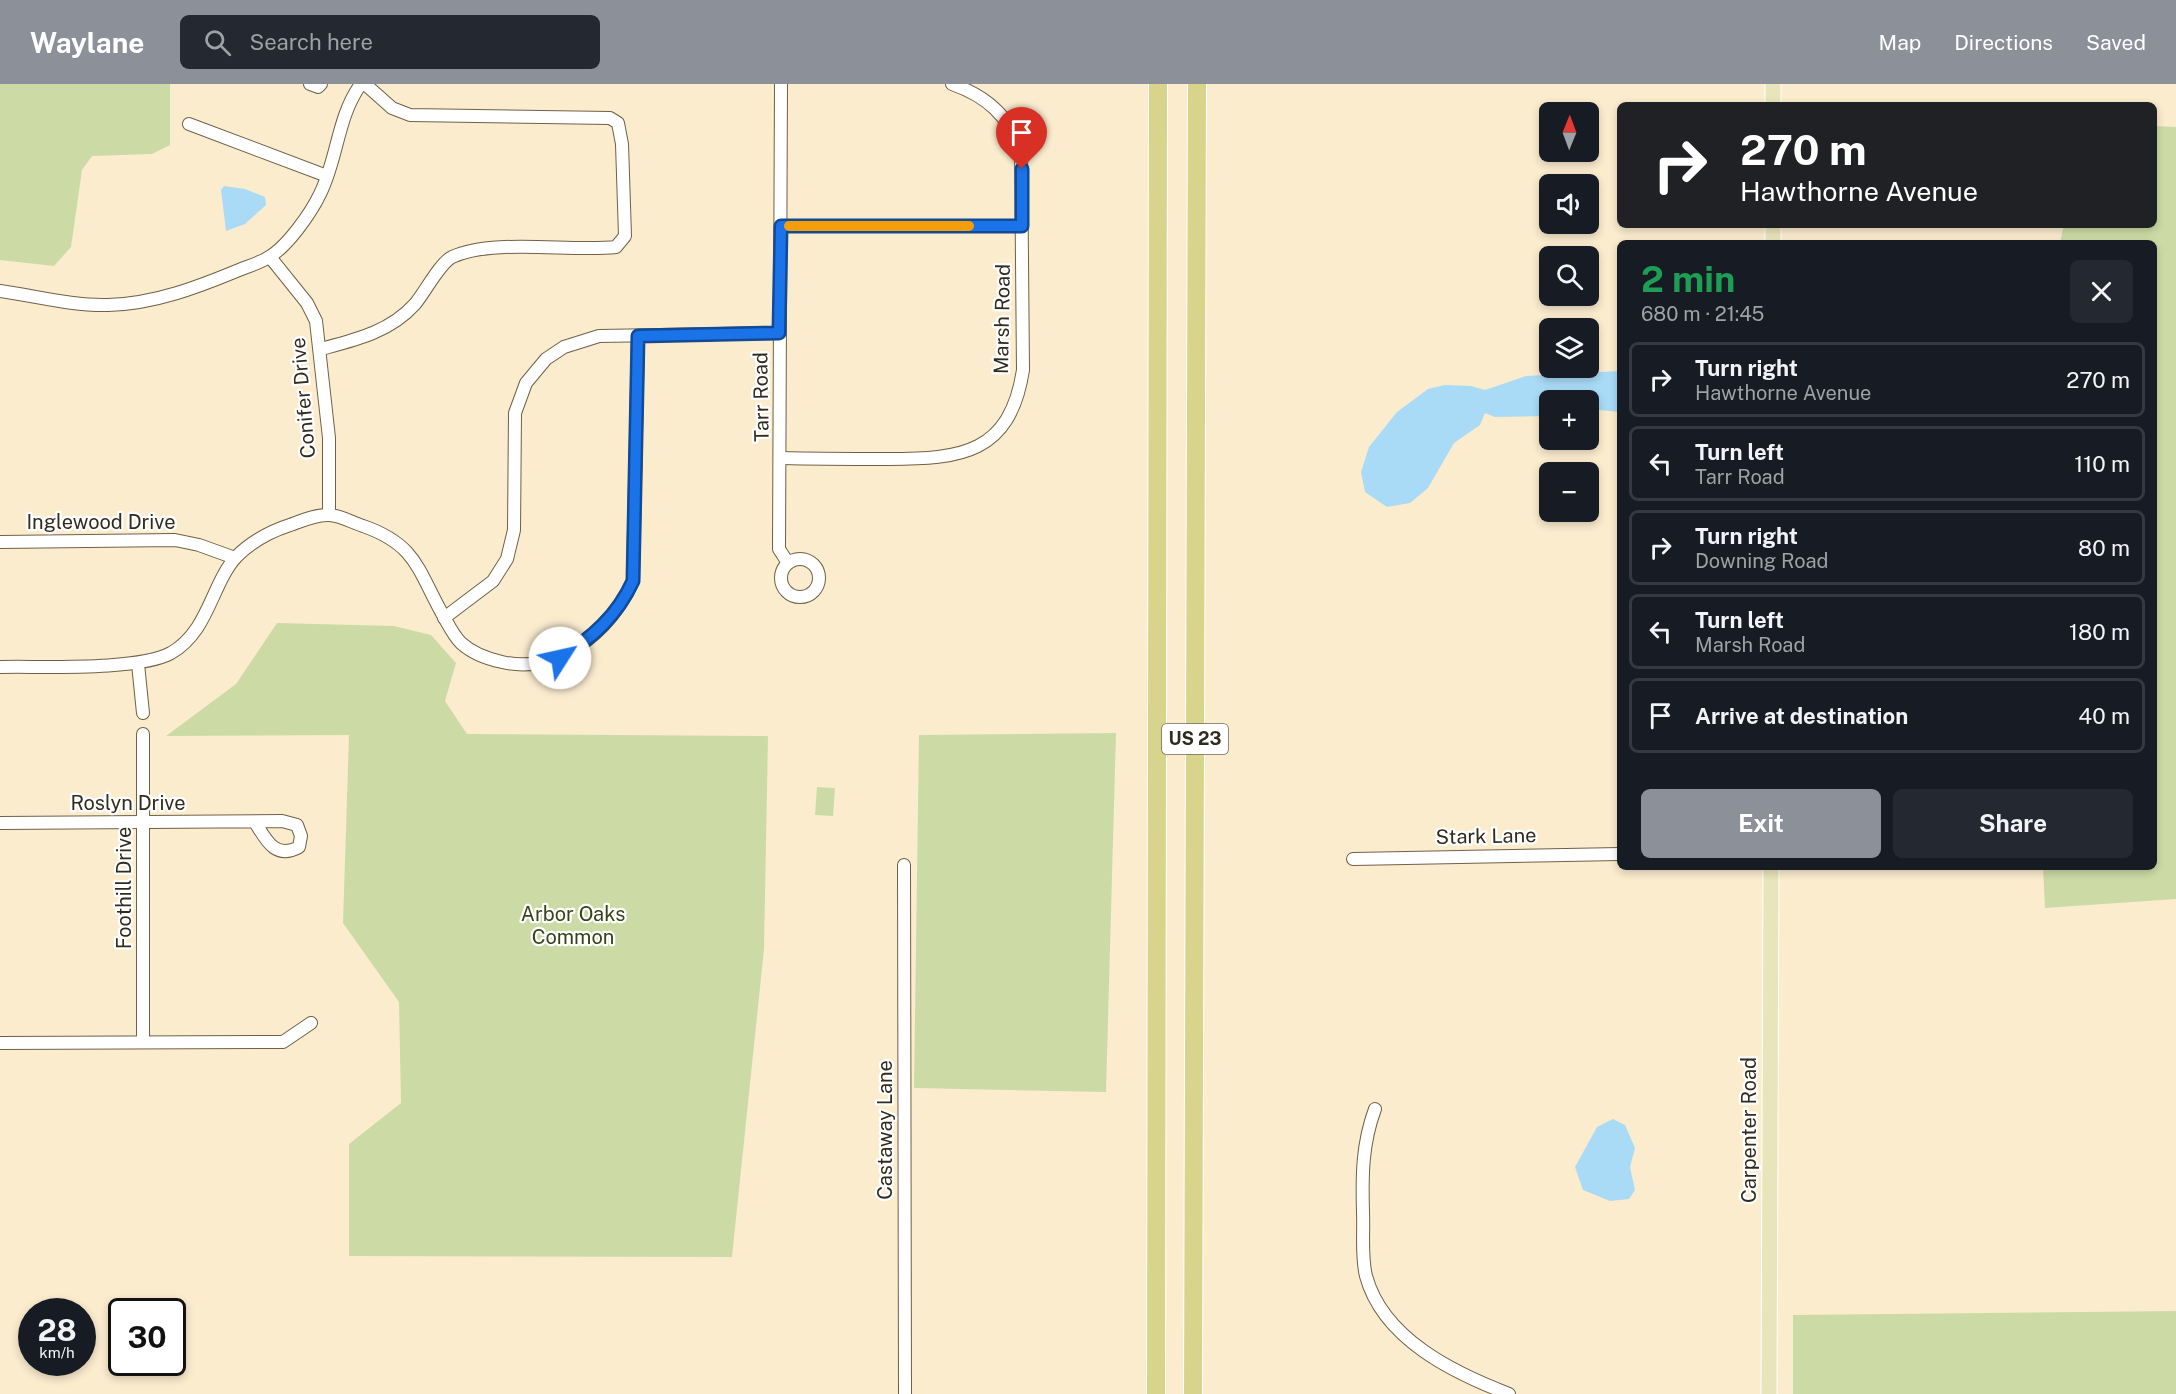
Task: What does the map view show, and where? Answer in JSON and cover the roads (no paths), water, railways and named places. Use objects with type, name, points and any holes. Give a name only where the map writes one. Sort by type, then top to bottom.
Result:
[{"type":"highway","name":"US 23","points":[[1156,1394],[1158,84]]},
{"type":"highway","name":"US 23","points":[[1193,1394],[1197,84]]},
{"type":"main road","points":[[1773,84],[1773,102]]},
{"type":"main road","name":"Carpenter Road","points":[[1769,1394],[1771,870]]},
{"type":"street","points":[[309,84],[318,87],[321,84]]},
{"type":"street","points":[[0,291],[77,304],[120,304],[191,290],[270,257],[297,230],[320,195],[343,118],[352,97],[363,84],[392,108],[410,116],[610,118],[618,123],[622,144],[625,236],[616,247],[477,249],[449,258],[414,304],[392,324],[365,337],[321,349]]},
{"type":"street","name":"Tarr Road","points":[[781,84],[779,333],[782,458],[779,549],[788,563]]},
{"type":"street","name":"Marsh Road","points":[[782,458],[934,459],[969,452],[993,436],[1010,417],[1020,392],[1023,370],[1021,150],[1015,134],[1001,112],[975,88],[952,84]]},
{"type":"street","points":[[189,124],[327,176]]},
{"type":"street","points":[[781,226],[1022,226]]},
{"type":"street","name":"Conifer Drive","points":[[270,257],[307,303],[316,321],[321,349],[329,438],[329,514]]},
{"type":"street","points":[[444,618],[484,589],[501,570],[507,559],[514,530],[515,414],[526,383],[546,359],[564,346],[599,336],[779,333]]},
{"type":"street","points":[[0,667],[138,664],[171,653],[198,628],[235,558],[265,533],[329,514],[381,532],[402,545],[423,575],[444,618],[460,642],[475,653],[493,661],[529,666],[560,658],[597,632],[615,612],[626,597],[634,571],[638,336]]},
{"type":"street","name":"Inglewood Drive","points":[[0,542],[175,540],[199,545],[235,558]]},
{"type":"street","points":[[138,664],[142,713]]},
{"type":"street","name":"Foothill Drive","points":[[143,734],[143,1041]]},
{"type":"street","name":"Roslyn Drive","points":[[0,823],[255,822]]},
{"type":"street","name":"Stark Lane","points":[[1353,859],[1617,854]]},
{"type":"street","name":"Castaway Lane","points":[[904,865],[905,1394]]},
{"type":"street","points":[[0,1043],[283,1042],[311,1023]]},
{"type":"street","points":[[1375,1109],[1363,1146],[1362,1188],[1363,1254],[1366,1276],[1376,1300],[1405,1336],[1436,1359],[1509,1394]]},
{"type":"water","points":[[224,186],[245,189],[265,197],[266,205],[245,224],[226,231],[221,190]]},
{"type":"water","points":[[1617,371],[1617,412],[1599,410],[1599,390],[1539,390],[1539,416],[1495,417],[1485,413],[1480,425],[1454,443],[1428,488],[1410,503],[1387,507],[1365,492],[1361,472],[1369,447],[1397,412],[1428,389],[1445,385],[1471,386],[1485,390],[1526,376],[1599,378],[1599,372]]},
{"type":"water","points":[[1613,1119],[1625,1125],[1635,1148],[1630,1167],[1635,1190],[1629,1199],[1610,1201],[1583,1190],[1575,1167],[1597,1127]]},
{"type":"park label","name":"Arbor Oaks Common","points":[[573,926]]}]
